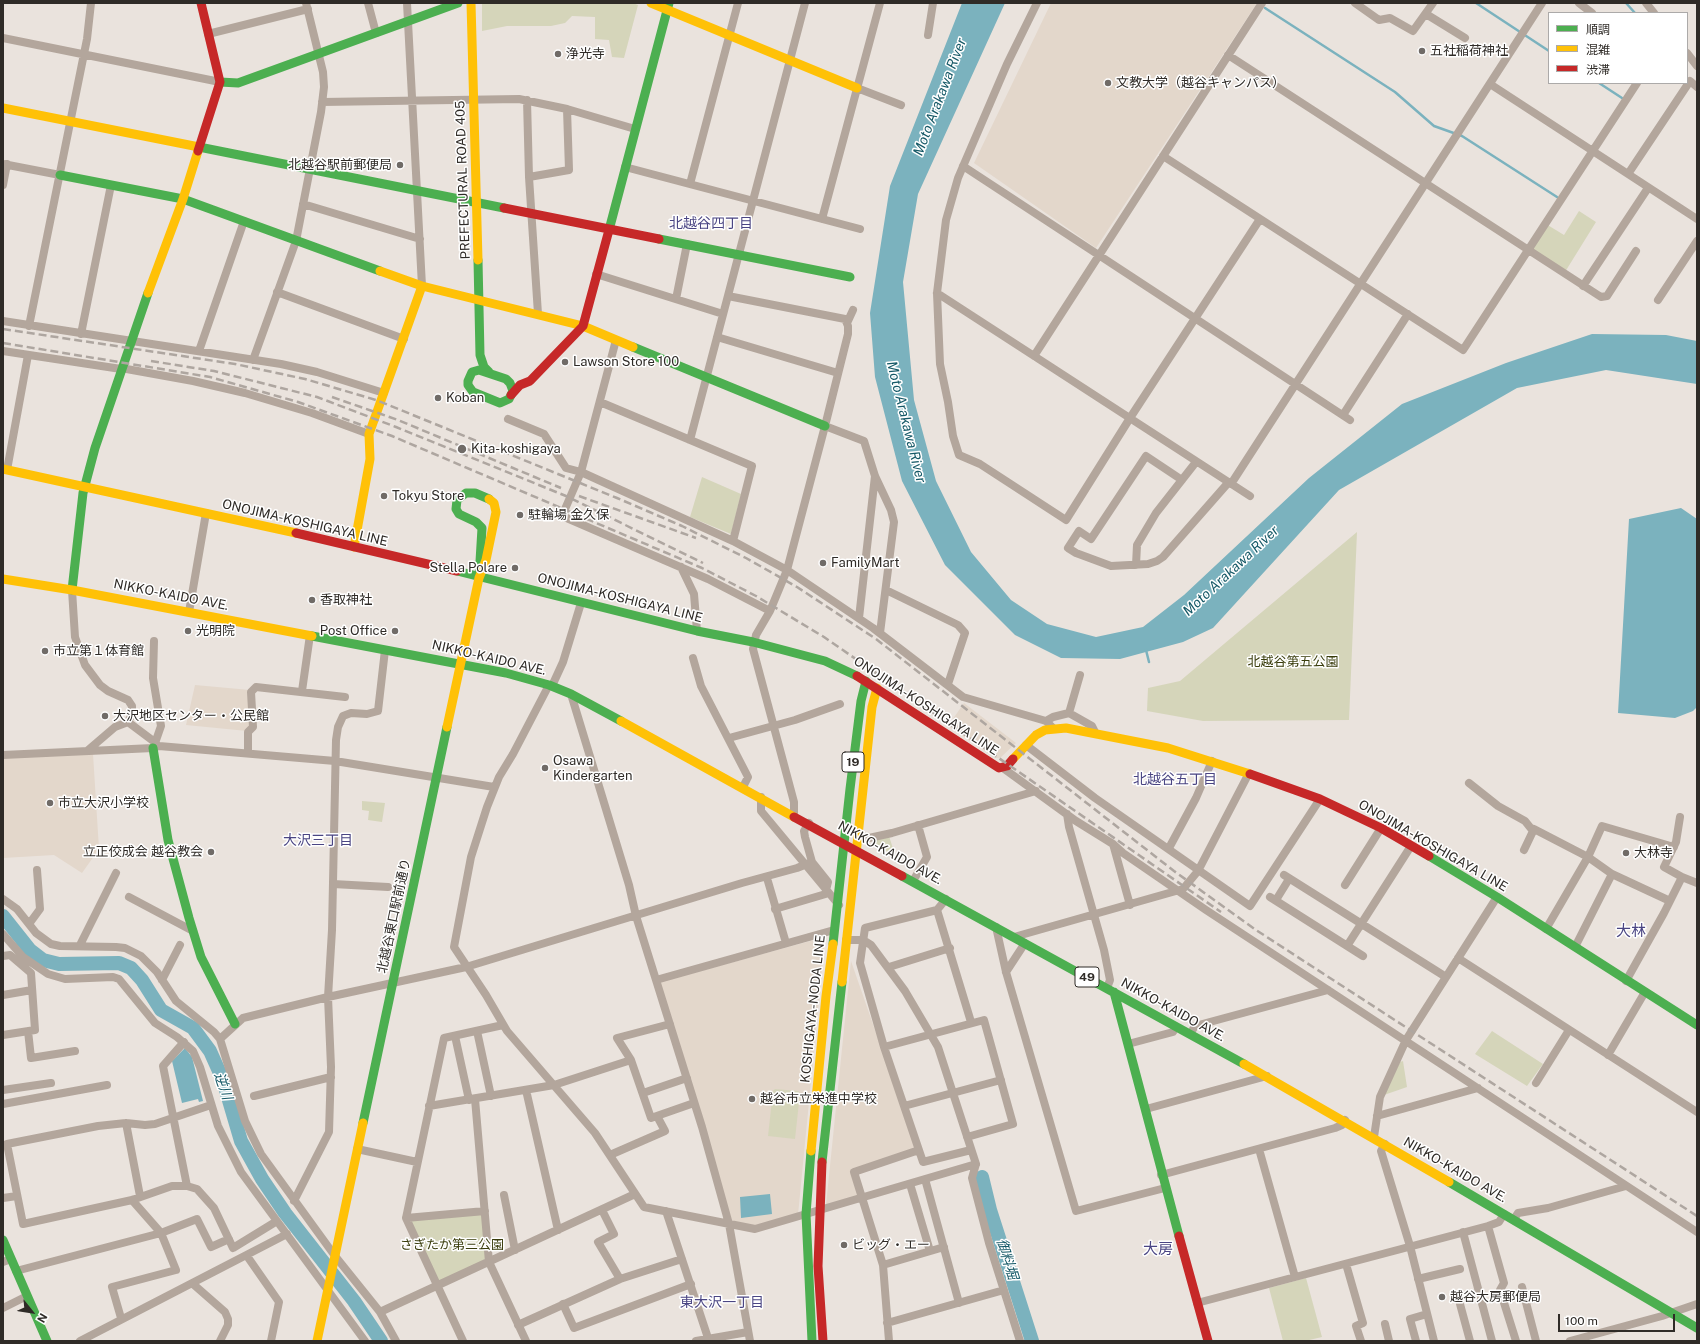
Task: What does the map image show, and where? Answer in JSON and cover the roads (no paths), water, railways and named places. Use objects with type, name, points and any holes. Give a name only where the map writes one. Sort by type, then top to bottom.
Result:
[{"type":"street","points":[[29,326],[87,39],[91,3]]},
{"type":"street","points":[[87,751],[115,728],[128,722],[132,714],[132,706],[128,700],[108,691],[100,685],[85,666],[74,637],[72,590],[76,541],[84,486],[104,418],[183,199],[220,82],[201,3]]},
{"type":"street","points":[[368,3],[376,33]]},
{"type":"street","points":[[354,547],[370,459],[369,434],[422,286],[407,3]]},
{"type":"street","points":[[3,38],[220,82],[238,83],[458,3]]},
{"type":"street","name":"PREFECTURAL ROAD 405","points":[[470,3],[477,202],[480,355]]},
{"type":"street","points":[[651,3],[668,6],[729,35],[901,105]]},
{"type":"street","points":[[690,184],[738,3]]},
{"type":"street","points":[[690,440],[805,3]]},
{"type":"street","points":[[822,219],[880,3]]},
{"type":"street","points":[[928,35],[933,3]]},
{"type":"street","points":[[1036,3],[1007,64],[963,166],[954,190],[946,220],[938,293],[940,364],[953,436],[960,456],[980,464],[1066,520],[1130,418],[1260,219]]},
{"type":"street","points":[[1034,356],[1262,3]]},
{"type":"street","points":[[1356,3],[1380,20],[1390,18],[1413,31],[1433,3]]},
{"type":"street","points":[[1182,480],[1146,456],[1091,539],[1079,530],[1068,548],[1076,553],[1111,566],[1148,564],[1163,557],[1230,483],[1361,284],[1542,3]]},
{"type":"street","points":[[1579,3],[1591,12]]},
{"type":"street","points":[[1646,3],[1653,12]]},
{"type":"street","points":[[208,34],[307,6],[319,54],[324,87],[296,241],[253,360]]},
{"type":"street","points":[[480,355],[468,381],[468,385],[473,392],[500,403],[508,399],[520,385],[530,381],[583,326],[668,6]]},
{"type":"street","points":[[1426,14],[1465,38]]},
{"type":"street","points":[[1688,53],[1697,66]]},
{"type":"street","points":[[1228,55],[1601,297],[1607,296],[1636,251]]},
{"type":"street","points":[[1689,79],[1697,87]]},
{"type":"street","points":[[1490,84],[1697,219]]},
{"type":"street","points":[[1163,156],[1463,350],[1527,249],[1636,84]]},
{"type":"street","points":[[1628,174],[1686,84]]},
{"type":"street","points":[[527,100],[529,177],[538,314]]},
{"type":"street","points":[[322,102],[527,100],[635,129]]},
{"type":"street","points":[[3,108],[850,276]]},
{"type":"street","points":[[529,177],[569,170],[567,110]]},
{"type":"street","points":[[3,185],[5,164],[183,199],[422,286],[583,326],[864,441],[875,476],[891,510],[894,522],[880,633]]},
{"type":"street","points":[[963,166],[1350,420]]},
{"type":"street","points":[[625,167],[860,228]]},
{"type":"street","points":[[81,334],[111,186]]},
{"type":"street","points":[[1583,286],[1648,188]]},
{"type":"street","points":[[303,204],[420,239]]},
{"type":"street","points":[[199,351],[244,222]]},
{"type":"street","points":[[1658,300],[1697,241]]},
{"type":"street","points":[[676,299],[686,244]]},
{"type":"street","points":[[596,274],[723,314]]},
{"type":"street","points":[[277,292],[404,338]]},
{"type":"street","points":[[938,293],[1250,496]]},
{"type":"street","points":[[728,296],[845,319],[849,323]]},
{"type":"street","points":[[794,815],[794,802],[753,649],[753,642],[770,611],[787,570],[826,426],[848,334],[849,323],[854,310]]},
{"type":"street","points":[[1343,415],[1408,314]]},
{"type":"street","points":[[3,322],[253,360],[317,372],[384,393]]},
{"type":"street","points":[[717,337],[838,373]]},
{"type":"street","points":[[616,340],[581,472],[562,516],[681,567],[770,611]]},
{"type":"street","points":[[3,351],[121,368],[193,381],[245,393],[312,413],[369,434]]},
{"type":"street","points":[[5,470],[28,355]]},
{"type":"street","points":[[480,355],[484,367],[489,372]]},
{"type":"street","points":[[472,372],[479,370],[489,372],[507,381],[520,385]]},
{"type":"street","points":[[507,381],[512,387],[511,395]]},
{"type":"street","points":[[600,402],[752,466],[733,541]]},
{"type":"street","points":[[508,419],[544,434],[566,468],[581,472],[733,541],[787,570],[880,633],[963,697],[1046,720],[1069,713],[1092,726],[1095,732]]},
{"type":"street","points":[[1136,565],[1137,544],[1156,513],[1196,462]]},
{"type":"street","name":"ONOJIMA-KOSHIGAYA LINE","points":[[5,470],[84,486],[426,563],[479,578],[697,631],[753,642],[825,661],[866,681],[994,766],[1004,768],[1036,735],[1053,728],[1066,728],[1095,732],[1168,748],[1250,773],[1320,799],[1381,828],[1496,897],[1697,1025]]},
{"type":"street","points":[[859,618],[875,476]]},
{"type":"street","points":[[466,493],[475,494],[490,500],[496,507],[486,560],[479,578],[482,528],[476,522],[459,514],[456,509],[457,500],[466,493]]},
{"type":"street","points":[[189,612],[206,513]]},
{"type":"street","points":[[681,567],[694,594],[697,631]]},
{"type":"street","name":"北越谷東口駅前通り","points":[[317,1341],[479,578]]},
{"type":"street","name":"NIKKO-KAIDO AVE.","points":[[3,580],[72,590],[506,673],[551,686],[571,694],[809,823],[1267,1076],[1345,1120],[1697,1328]]},
{"type":"street","points":[[886,590],[958,625],[965,633],[948,684]]},
{"type":"street","points":[[581,603],[563,662],[494,787],[471,857],[455,940],[454,947],[486,995],[503,1025],[595,1133],[644,1207],[755,1229],[976,1164]]},
{"type":"street","points":[[302,691],[310,635]]},
{"type":"street","points":[[154,641],[153,678],[161,726],[154,745],[168,840],[201,957],[235,1024]]},
{"type":"street","points":[[294,1201],[329,1132],[331,1077],[328,997],[333,884],[335,761],[338,727],[343,716],[351,713],[367,714],[378,711],[385,650]]},
{"type":"street","points":[[693,658],[701,686],[748,777],[743,787]]},
{"type":"street","points":[[1069,713],[1080,675]]},
{"type":"street","name":"KOSHIGAYA-NODA LINE","points":[[812,1341],[806,1214],[815,1108],[834,930],[839,905],[844,843],[861,701],[866,681]]},
{"type":"street","points":[[248,753],[248,732],[253,727],[251,692],[256,687],[345,697]]},
{"type":"street","name":"KOSHIGAYA-NODA LINE","points":[[823,1341],[818,1266],[818,1210],[825,1126],[872,708],[877,688]]},
{"type":"street","points":[[571,694],[629,885],[636,916],[687,1078],[729,1224],[750,1341]]},
{"type":"street","points":[[729,738],[795,720],[840,704]]},
{"type":"street","points":[[1046,720],[1053,728]]},
{"type":"street","points":[[128,722],[154,745]]},
{"type":"street","points":[[3,755],[87,751],[154,745],[335,761],[494,787]]},
{"type":"street","points":[[1026,745],[1094,798],[1169,848],[1198,871],[1250,906],[1320,799]]},
{"type":"street","points":[[1169,848],[1196,798],[1212,761]]},
{"type":"street","points":[[1004,768],[1178,891],[1697,1232]]},
{"type":"street","points":[[1014,937],[1183,889],[1198,871],[1250,773]]},
{"type":"street","points":[[1470,783],[1498,806],[1525,821],[1533,832]]},
{"type":"street","points":[[858,837],[869,838],[892,833],[1036,791]]},
{"type":"street","points":[[761,797],[761,811],[809,863],[839,905]]},
{"type":"street","points":[[1067,814],[1068,826],[1094,914],[1110,980],[1110,990],[1128,1044],[1146,1110],[1164,1188],[1208,1341]]},
{"type":"street","points":[[1680,817],[1674,847],[1664,867],[1697,883]]},
{"type":"street","points":[[809,823],[804,831],[809,863]]},
{"type":"street","points":[[913,881],[927,857],[918,825]]},
{"type":"street","points":[[1546,929],[1588,856],[1602,826],[1674,847]]},
{"type":"street","points":[[1344,885],[1381,828]]},
{"type":"street","points":[[1524,850],[1534,829],[1588,856],[1612,874],[1670,901]]},
{"type":"street","points":[[1113,844],[1130,905]]},
{"type":"street","points":[[1347,946],[1411,846]]},
{"type":"street","points":[[220,1039],[243,1018],[466,966],[767,878],[809,863]]},
{"type":"street","points":[[29,924],[40,909],[37,870]]},
{"type":"street","points":[[80,945],[116,873]]},
{"type":"street","points":[[1575,947],[1612,874]]},
{"type":"street","points":[[1362,956],[1273,898],[1287,877],[1446,977]]},
{"type":"street","points":[[1626,981],[1682,877]]},
{"type":"street","points":[[767,878],[786,943]]},
{"type":"street","points":[[333,884],[388,887]]},
{"type":"street","points":[[775,909],[828,891]]},
{"type":"street","points":[[129,897],[193,931]]},
{"type":"street","points":[[1374,1138],[1380,1097],[1406,1040],[1496,897]]},
{"type":"street","points":[[3,899],[17,909],[36,933],[52,944],[125,948],[148,961],[176,1001],[204,1022],[220,1039],[245,1121],[261,1154],[335,1258],[380,1312],[396,1341]]},
{"type":"street","points":[[946,899],[937,910],[865,928],[860,963],[884,1047],[923,1162],[971,1150]]},
{"type":"street","points":[[937,910],[950,948],[971,1022]]},
{"type":"street","points":[[996,927],[1006,972],[1076,1211],[1164,1188]]},
{"type":"street","points":[[656,980],[834,930]]},
{"type":"street","points":[[3,934],[24,957],[48,974],[65,979],[112,977],[119,979],[154,1023],[184,1042],[197,1058],[211,1105],[225,1143],[241,1172],[328,1287],[365,1341]]},
{"type":"street","points":[[846,940],[863,940],[871,945],[889,967],[938,1047],[976,1164],[972,1178],[989,1243],[1018,1340]]},
{"type":"street","points":[[1006,972],[1025,943]]},
{"type":"street","points":[[162,980],[180,945]]},
{"type":"street","points":[[889,967],[950,948]]},
{"type":"street","points":[[3,956],[10,955],[31,973],[35,1030],[3,1035]]},
{"type":"street","points":[[1458,958],[1697,1112]]},
{"type":"street","points":[[3,995],[32,990]]},
{"type":"street","points":[[1190,1034],[1195,1026],[1328,990]]},
{"type":"street","points":[[1608,1055],[1645,992]]},
{"type":"street","points":[[884,1047],[930,1033],[984,1020],[1013,1124],[967,1137]]},
{"type":"street","points":[[670,1024],[617,1038],[631,1060],[651,1118],[694,1102]]},
{"type":"street","points":[[463,1341],[406,1218],[444,1038],[503,1025]]},
{"type":"street","points":[[1128,1044],[1173,1032],[1176,1027]]},
{"type":"street","points":[[1536,1083],[1569,1030]]},
{"type":"street","points":[[28,1031],[31,1058],[75,1052]]},
{"type":"street","points":[[477,1031],[491,1096]]},
{"type":"street","points":[[455,1036],[472,1099],[485,1211],[489,1262],[526,1341]]},
{"type":"street","points":[[184,1042],[163,1066],[187,1186]]},
{"type":"street","points":[[429,1106],[554,1085],[631,1060]]},
{"type":"street","points":[[1146,1110],[1267,1076]]},
{"type":"street","points":[[254,1096],[331,1077]]},
{"type":"street","points":[[642,1093],[687,1078]]},
{"type":"street","points":[[904,1106],[1001,1080]]},
{"type":"street","points":[[3,1090],[51,1083]]},
{"type":"street","points":[[3,1104],[107,1086]]},
{"type":"street","points":[[1377,1116],[1478,1088]]},
{"type":"street","points":[[526,1090],[558,1230]]},
{"type":"street","points":[[211,1105],[145,1125],[126,1123],[98,1126],[7,1144],[23,1224],[136,1198],[172,1186],[197,1188],[214,1208],[233,1248],[277,1221]]},
{"type":"street","points":[[610,1155],[665,1131],[657,1116]]},
{"type":"street","points":[[1161,1175],[1335,1128],[1342,1125],[1345,1120]]},
{"type":"street","points":[[121,1318],[112,1287],[176,1270],[161,1233],[136,1198],[126,1123]]},
{"type":"street","points":[[1385,1144],[1381,1151],[1410,1246],[1434,1341]]},
{"type":"street","points":[[357,1149],[417,1162]]},
{"type":"street","points":[[1260,1149],[1294,1277]]},
{"type":"street","points":[[889,1341],[883,1265],[854,1172],[919,1150]]},
{"type":"street","points":[[925,1179],[959,1303]]},
{"type":"street","points":[[910,1184],[930,1251]]},
{"type":"street","points":[[1514,1220],[1518,1213],[1548,1208],[1626,1186]]},
{"type":"street","points":[[380,1312],[635,1194]]},
{"type":"street","points":[[504,1195],[516,1250]]},
{"type":"street","points":[[3,1198],[17,1196]]},
{"type":"street","points":[[602,1210],[614,1234],[598,1242],[620,1279]]},
{"type":"street","points":[[406,1218],[485,1211]]},
{"type":"street","points":[[666,1211],[708,1338]]},
{"type":"street","points":[[1197,1303],[1488,1226],[1499,1222],[1504,1214]]},
{"type":"street","points":[[16,1271],[161,1233],[197,1219],[211,1247],[229,1239]]},
{"type":"street","points":[[1488,1226],[1504,1283],[1500,1290],[1516,1341]]},
{"type":"street","points":[[1462,1232],[1492,1341]]},
{"type":"street","points":[[80,1341],[121,1318],[194,1284],[287,1234]]},
{"type":"street","points":[[3,1240],[7,1261],[16,1271],[47,1341]]},
{"type":"street","points":[[883,1265],[944,1247]]},
{"type":"street","points":[[247,1256],[279,1302],[271,1341]]},
{"type":"street","points":[[518,1325],[620,1279],[682,1259]]},
{"type":"street","points":[[1346,1264],[1363,1323],[1356,1326],[1361,1341]]},
{"type":"street","points":[[1418,1279],[1460,1269]]},
{"type":"street","points":[[194,1284],[225,1312],[228,1319],[228,1325],[220,1341]]},
{"type":"street","points":[[563,1304],[574,1328],[690,1284]]},
{"type":"street","points":[[1522,1287],[1536,1341]]},
{"type":"street","points":[[887,1323],[1004,1290]]},
{"type":"street","points":[[3,1308],[27,1296]]},
{"type":"street","points":[[1460,1304],[1470,1341]]},
{"type":"street","points":[[1570,1341],[1697,1304]]},
{"type":"street","points":[[1416,1341],[1410,1320],[1427,1314]]},
{"type":"street","points":[[1385,1324],[1389,1341]]},
{"type":"street","points":[[696,1341],[708,1338],[721,1338],[748,1332]]},
{"type":"water","name":"Moto Arakawa River","points":[[962,3],[1005,3],[918,194],[903,282],[914,400],[936,481],[971,552],[1011,600],[1047,624],[1096,637],[1143,627],[1184,595],[1309,478],[1402,404],[1506,363],[1592,334],[1666,335],[1697,341],[1697,384],[1606,370],[1517,388],[1339,490],[1213,628],[1183,642],[1120,659],[1061,658],[1015,635],[945,565],[902,481],[875,377],[870,313],[890,186]]},
{"type":"water","points":[[1681,508],[1697,519],[1697,707],[1693,711],[1675,718],[1618,713],[1629,519]]},
{"type":"water","points":[[185,1048],[192,1057],[203,1101],[199,1102],[198,1099],[182,1103],[172,1061]]},
{"type":"water","points":[[770,1194],[772,1214],[741,1218],[740,1197]]},
{"type":"waterway","points":[[1476,3],[1548,50]]},
{"type":"waterway","points":[[1626,3],[1634,12]]},
{"type":"waterway","points":[[1265,8],[1395,92],[1434,126],[1462,136],[1557,197]]},
{"type":"waterway","points":[[1601,84],[1622,98]]},
{"type":"waterway","points":[[1146,650],[1149,662]]},
{"type":"waterway","name":"逆川","points":[[3,916],[30,950],[43,960],[59,964],[119,963],[131,968],[142,980],[161,1010],[193,1028],[210,1051],[223,1080],[241,1141],[262,1179],[285,1213],[354,1301],[381,1341]]},
{"type":"waterway","name":"御料堀","points":[[982,1177],[990,1210],[1032,1341]]},
{"type":"railway","points":[[3,329],[235,364],[305,379],[376,400],[617,498],[682,526],[746,558],[797,587],[876,639],[1174,871],[1256,930],[1697,1216]]},
{"type":"railway","points":[[3,343],[210,377],[298,402],[392,436],[702,568],[756,596],[824,637],[1221,912]]},
{"type":"railway","points":[[151,361],[214,371],[317,397],[396,427],[566,496],[703,563]]},
{"type":"railway","points":[[332,397],[398,420],[561,488]]},
{"type":"railway","points":[[579,496],[696,538]]},
{"type":"place","name":"五社稲荷神社","points":[[1422,51]]},
{"type":"place","name":"浄光寺","points":[[558,54]]},
{"type":"place","name":"文教大学（越谷キャンパス）","points":[[1108,83]]},
{"type":"place","name":"北越谷駅前郵便局","points":[[400,165]]},
{"type":"place","name":"Lawson Store 100","points":[[565,362]]},
{"type":"place","name":"Koban","points":[[438,398]]},
{"type":"place","name":"Kita-koshigaya","points":[[462,449]]},
{"type":"place","name":"Tokyu Store","points":[[384,496]]},
{"type":"place","name":"駐輪場 金久保","points":[[520,515]]},
{"type":"place","name":"FamilyMart","points":[[823,563]]},
{"type":"place","name":"Stella Polare","points":[[515,568]]},
{"type":"place","name":"香取神社","points":[[312,600]]},
{"type":"place","name":"光明院","points":[[188,631]]},
{"type":"place","name":"Post Office","points":[[395,631]]},
{"type":"place","name":"市立第１体育館","points":[[45,651]]},
{"type":"place","name":"大沢地区センター・公民館","points":[[105,716]]},
{"type":"place","name":"Osawa Kindergarten","points":[[545,768]]},
{"type":"place","name":"市立大沢小学校","points":[[50,803]]},
{"type":"place","name":"立正佼成会 越谷教会","points":[[211,852]]},
{"type":"place","name":"大林寺","points":[[1626,853]]},
{"type":"place","name":"越谷市立栄進中学校","points":[[752,1099]]},
{"type":"place","name":"ビッグ・エー","points":[[844,1245]]},
{"type":"place","name":"越谷大房郵便局","points":[[1442,1297]]},
{"type":"district","name":"北越谷四丁目","points":[[711,224]]},
{"type":"district","name":"北越谷五丁目","points":[[1175,780]]},
{"type":"district","name":"大沢三丁目","points":[[318,841]]},
{"type":"district","name":"大林","points":[[1631,931]]},
{"type":"district","name":"大房","points":[[1158,1249]]},
{"type":"district","name":"東大沢一丁目","points":[[722,1303]]},
{"type":"park label","name":"北越谷第五公園","points":[[1293,662]]},
{"type":"park label","name":"さぎたか第三公園","points":[[452,1245]]}]
